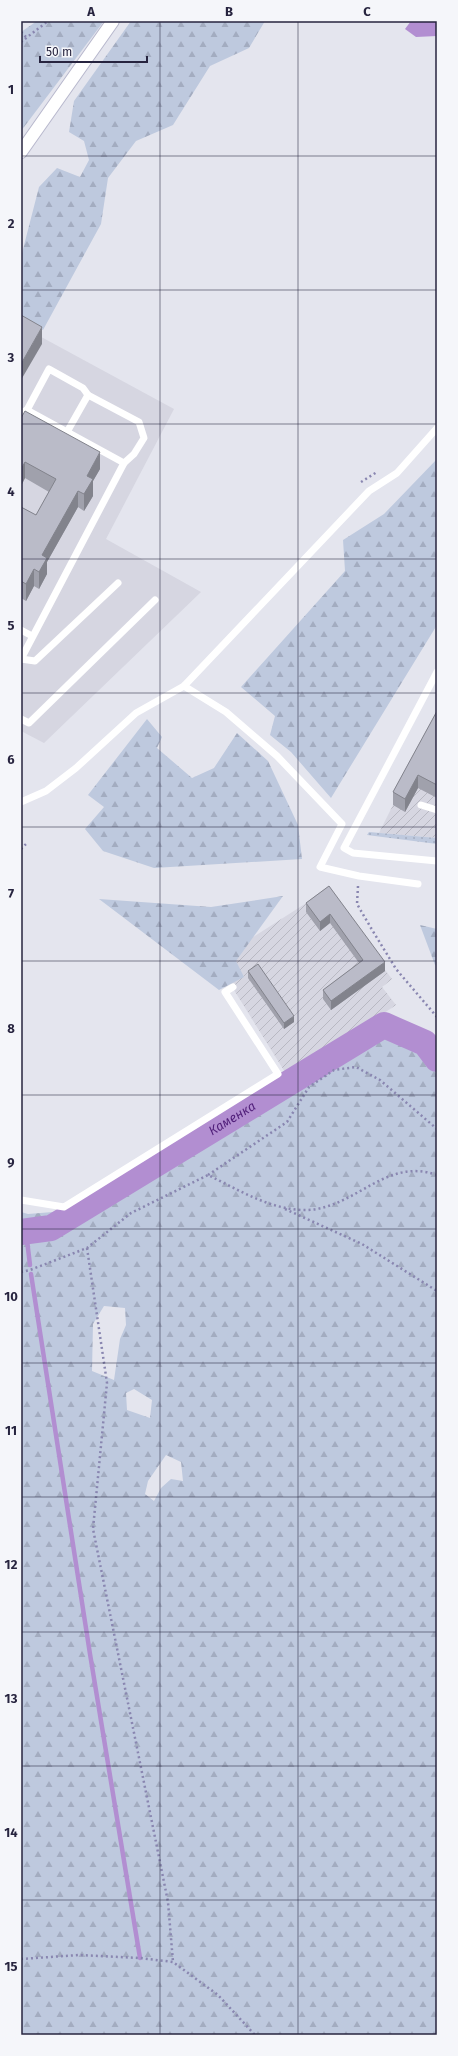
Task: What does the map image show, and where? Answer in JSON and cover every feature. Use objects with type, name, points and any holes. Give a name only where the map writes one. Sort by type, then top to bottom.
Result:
[{"type":"street","points":[[21,152],[113,21]]},
{"type":"lane","points":[[118,583],[35,661],[21,659],[124,463],[134,454],[144,438],[138,422],[88,395],[83,388],[49,369],[24,412],[67,432],[124,463]]},
{"type":"lane","points":[[67,432],[88,395]]},
{"type":"lane","points":[[21,802],[46,791],[76,768],[136,713],[184,686],[369,491],[397,473],[437,428]]},
{"type":"lane","points":[[21,719],[29,723],[155,600]]},
{"type":"lane","points":[[21,630],[32,636]]},
{"type":"lane","points":[[437,672],[344,848],[353,853],[437,861]]},
{"type":"lane","points":[[184,686],[226,712],[277,756],[342,824],[320,867],[359,876],[418,884]]},
{"type":"lane","points":[[422,804],[437,810]]},
{"type":"lane","points":[[21,1200],[64,1208],[278,1074],[225,992],[233,987]]},
{"type":"path","points":[[21,42],[48,21]]},
{"type":"path","points":[[21,32],[27,38]]},
{"type":"path","points":[[21,849],[27,843]]},
{"type":"path","points":[[359,876],[357,904],[396,969],[437,1017]]},
{"type":"path","points":[[21,1272],[87,1248],[131,1213],[208,1175],[287,1122],[309,1088],[334,1070],[356,1067],[380,1080],[437,1130]]},
{"type":"path","points":[[283,1208],[308,1210],[326,1207],[351,1197],[380,1179],[402,1172],[424,1171],[437,1175]]},
{"type":"path","points":[[208,1175],[266,1203],[283,1208],[362,1244],[437,1291]]},
{"type":"path","points":[[87,1248],[107,1383],[93,1529],[168,1902],[173,1962]]},
{"type":"path","points":[[21,1959],[79,1955],[140,1958],[173,1962],[218,1995],[255,2035]]},
{"type":"shaded area","points":[[411,21],[437,21],[437,36],[416,37],[405,29]]},
{"type":"shaded area","points":[[21,326],[174,409],[106,539],[201,592],[44,743],[21,731]]},
{"type":"shaded area","points":[[437,723],[437,838],[379,833],[393,805]]},
{"type":"shaded area","points":[[325,891],[392,979],[382,987],[396,1005],[288,1077],[216,961]]},
{"type":"green space","points":[[37,21],[104,21],[21,131],[21,32]]},
{"type":"green space","points":[[131,21],[265,21],[249,48],[210,66],[173,125],[136,141],[108,178],[101,224],[43,330],[21,317],[21,257],[39,187],[57,168],[80,177],[89,160],[84,141],[69,132],[74,101]]},
{"type":"green space","points":[[437,459],[437,625],[331,798],[291,752],[270,735],[275,716],[241,687],[345,571],[343,540],[384,514]]},
{"type":"green space","points":[[147,719],[162,737],[157,748],[192,778],[214,768],[237,733],[268,761],[298,825],[302,859],[154,868],[103,851],[85,829],[104,807],[88,795]]},
{"type":"green space","points":[[369,832],[437,838],[437,844],[367,835]]},
{"type":"green space","points":[[283,896],[236,961],[244,977],[219,990],[99,899],[211,907]]},
{"type":"green space","points":[[420,925],[437,929],[437,966],[435,965]]},
{"type":"green space","points":[[380,1025],[418,1050],[437,1074],[437,2035],[21,2035],[21,1212],[28,1214],[65,1211]],"holes":[[[104,1306],[125,1308],[126,1325],[120,1339],[114,1380],[92,1371],[93,1324]],[[134,1389],[152,1400],[150,1418],[127,1410],[126,1393]],[[166,1455],[181,1462],[183,1481],[171,1479],[161,1488],[154,1501],[145,1494],[148,1481]]]},
{"type":"building","points":[[21,315],[42,327],[21,364]]},
{"type":"building","points":[[25,411],[100,452],[87,476],[93,479],[84,494],[78,491],[42,555],[47,558],[39,572],[34,569],[26,584],[21,581],[21,507],[36,515],[56,479],[25,462],[21,469],[21,418]]},
{"type":"building","points":[[437,711],[437,785],[418,775],[405,799],[393,792]]},
{"type":"building","points":[[329,886],[385,962],[331,1001],[323,990],[363,960],[330,914],[320,922],[306,903]]},
{"type":"building","points":[[258,964],[294,1016],[284,1023],[248,971]]},
{"type":"waterway","name":"Каменка","points":[[21,1232],[51,1228],[384,1025],[425,1043],[437,1059]]},
{"type":"waterway","points":[[26,1232],[30,1265]]},
{"type":"waterway","points":[[31,1274],[90,1654],[140,1958]]}]
